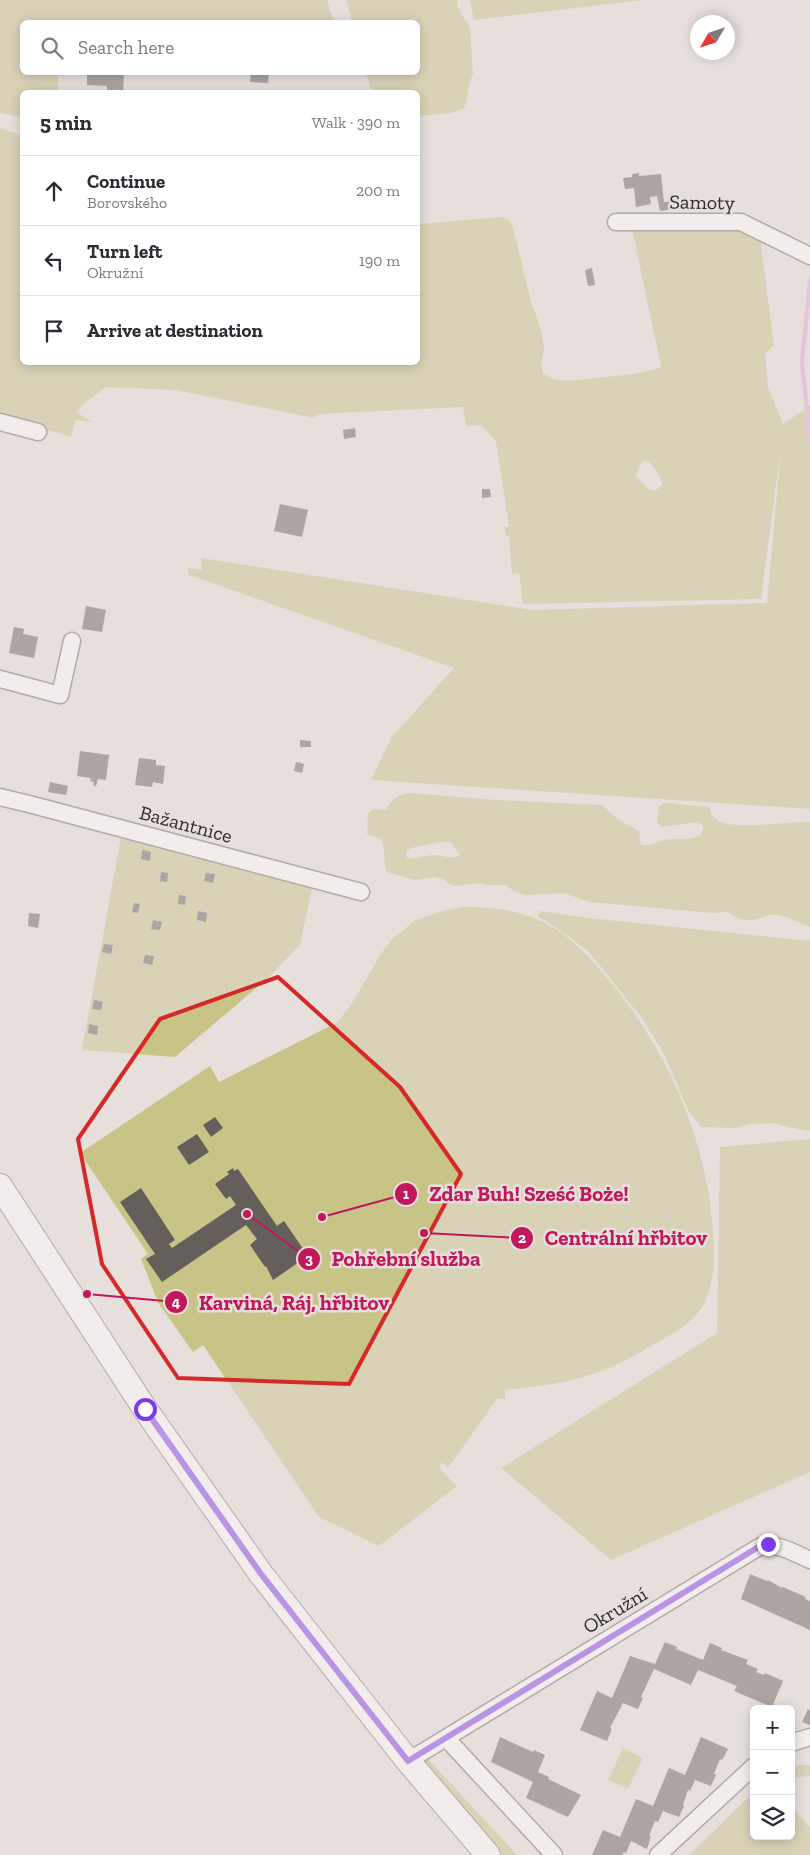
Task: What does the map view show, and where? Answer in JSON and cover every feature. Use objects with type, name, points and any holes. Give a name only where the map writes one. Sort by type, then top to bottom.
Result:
[{"type":"main road","points":[[0,1186],[145,1409],[256,1566],[408,1761],[488,1855]]},
{"type":"street","name":"Samoty","points":[[616,222],[741,222],[810,256]]},
{"type":"street","points":[[0,422],[38,432]]},
{"type":"street","points":[[0,679],[60,695],[72,641]]},
{"type":"street","name":"Bažantnice","points":[[0,797],[361,892]]},
{"type":"street","name":"Okružní","points":[[408,1761],[760,1546],[768,1544],[780,1547],[810,1560]]},
{"type":"street","points":[[795,1742],[810,1737]]},
{"type":"street","points":[[446,1738],[554,1855]]},
{"type":"street","points":[[658,1855],[750,1770]]},
{"type":"highlighted area","points":[[278,977],[400,1087],[461,1174],[349,1384],[178,1378],[102,1264],[78,1139],[160,1019]]},
{"type":"shaded area","points":[[0,0],[327,0],[333,20],[20,20],[20,75],[58,75],[58,90],[20,90],[20,117],[0,113]]},
{"type":"shaded area","points":[[346,0],[457,0],[457,5],[470,27],[473,74],[469,84],[467,101],[463,109],[450,113],[420,116],[420,90],[371,90],[367,75],[420,75],[420,20],[351,20]]},
{"type":"shaded area","points":[[470,0],[643,0],[474,20]]},
{"type":"shaded area","points":[[0,128],[20,135],[20,365],[420,365],[420,224],[501,217],[509,220],[513,228],[532,305],[541,329],[544,345],[543,373],[553,379],[567,381],[634,374],[660,368],[661,366],[631,224],[744,226],[761,244],[774,346],[765,353],[768,387],[783,424],[810,406],[810,809],[371,780],[391,738],[454,668],[189,575],[188,568],[202,570],[201,558],[532,610],[767,603],[781,447],[761,599],[523,604],[519,573],[512,574],[509,536],[506,536],[504,527],[509,527],[496,441],[481,425],[466,426],[463,407],[318,414],[314,418],[176,390],[106,387],[76,412],[92,422],[75,420],[71,437],[0,415]],"holes":[[[643,461],[649,461],[659,475],[662,485],[655,491],[648,489],[636,476]]]},
{"type":"shaded area","points":[[406,794],[602,805],[619,820],[639,831],[641,845],[701,835],[704,827],[698,822],[661,827],[657,821],[659,806],[666,803],[709,807],[717,820],[735,825],[810,822],[810,927],[787,917],[777,915],[745,920],[728,912],[713,913],[589,902],[564,893],[525,895],[505,885],[486,885],[480,883],[455,886],[450,885],[443,879],[434,877],[415,880],[387,872],[381,839],[367,834],[368,814],[373,809],[386,810],[396,798]],"holes":[[[440,842],[451,842],[460,855],[453,857],[432,855],[407,858],[406,852],[411,848]]]},
{"type":"shaded area","points":[[121,837],[312,888],[300,945],[267,979],[175,1057],[82,1050]]},
{"type":"shaded area","points":[[462,907],[502,909],[527,915],[551,926],[576,944],[612,984],[632,1011],[668,1070],[694,1133],[710,1199],[714,1242],[712,1281],[706,1299],[698,1313],[682,1327],[642,1352],[599,1372],[580,1378],[548,1385],[505,1390],[505,1399],[497,1399],[448,1468],[442,1462],[439,1468],[457,1486],[379,1546],[319,1517],[203,1345],[193,1352],[159,1304],[141,1259],[148,1254],[80,1153],[210,1066],[219,1082],[338,1022],[354,1000],[380,955],[393,938],[416,920],[442,911]]},
{"type":"shaded area","points":[[539,911],[810,941],[810,1131],[773,1123],[751,1124],[735,1128],[701,1127],[689,1112],[663,1052],[642,1018],[588,951],[539,917]]},
{"type":"shaded area","points":[[810,1139],[810,1472],[611,1560],[501,1468],[717,1333],[720,1147]]},
{"type":"shaded area","points":[[623,1748],[643,1758],[628,1789],[608,1780]]},
{"type":"shaded area","points":[[426,1758],[517,1855],[496,1855],[423,1767]]},
{"type":"shaded area","points":[[810,1765],[810,1776],[795,1778],[795,1766]]},
{"type":"shaded area","points":[[750,1796],[750,1811],[743,1818],[750,1812],[750,1840],[795,1840],[795,1811],[810,1827],[810,1855],[689,1855]]},
{"type":"building","points":[[87,75],[124,75],[123,90],[107,90],[107,86],[87,85]]},
{"type":"building","points":[[251,75],[269,75],[268,83],[250,82]]},
{"type":"building","points":[[639,173],[639,176],[661,174],[664,202],[674,201],[675,209],[660,211],[657,196],[650,197],[651,204],[636,207],[634,188],[625,189],[623,178],[632,177],[632,174]]},
{"type":"building","points":[[592,268],[595,285],[588,286],[585,270]]},
{"type":"building","points":[[355,428],[356,437],[344,439],[343,430]]},
{"type":"building","points":[[482,489],[490,489],[491,497],[482,498]]},
{"type":"building","points":[[280,504],[308,510],[302,537],[274,531]]},
{"type":"building","points":[[86,606],[106,610],[102,632],[82,629]]},
{"type":"building","points":[[14,627],[24,629],[23,634],[38,637],[34,658],[9,653]]},
{"type":"building","points":[[300,740],[311,741],[311,747],[300,747]]},
{"type":"building","points":[[80,751],[109,755],[106,780],[98,779],[96,786],[93,785],[94,782],[90,781],[91,778],[77,776]]},
{"type":"building","points":[[139,758],[156,760],[156,765],[165,766],[163,784],[153,782],[152,787],[135,785]]},
{"type":"building","points":[[296,762],[304,764],[302,773],[294,771]]},
{"type":"building","points":[[50,782],[68,786],[66,795],[48,792]]},
{"type":"building","points":[[142,850],[151,852],[150,861],[141,859]]},
{"type":"building","points":[[161,872],[168,873],[167,882],[160,881]]},
{"type":"building","points":[[206,873],[215,874],[213,883],[204,881]]},
{"type":"building","points":[[179,895],[186,896],[185,905],[178,904]]},
{"type":"building","points":[[134,903],[140,904],[138,913],[132,912]]},
{"type":"building","points":[[198,911],[207,913],[206,922],[197,920]]},
{"type":"building","points":[[29,913],[40,914],[38,928],[28,926]]},
{"type":"building","points":[[153,920],[162,922],[160,930],[151,929]]},
{"type":"building","points":[[104,944],[113,945],[111,954],[102,952]]},
{"type":"building","points":[[145,955],[154,956],[152,965],[143,963]]},
{"type":"building","points":[[94,1000],[103,1002],[101,1010],[92,1009]]},
{"type":"building","points":[[89,1024],[98,1026],[97,1035],[88,1033]]},
{"type":"building","points":[[215,1117],[223,1128],[211,1137],[203,1125]]},
{"type":"building","points":[[197,1134],[209,1152],[189,1165],[177,1147]]},
{"type":"building","points":[[233,1168],[234,1171],[238,1169],[277,1226],[284,1221],[308,1256],[273,1280],[266,1266],[250,1245],[257,1239],[246,1225],[162,1282],[146,1259],[155,1254],[120,1202],[141,1188],[175,1240],[169,1244],[172,1248],[236,1205],[230,1196],[226,1199],[215,1184],[229,1174],[227,1172]]},
{"type":"building","points":[[750,1574],[806,1597],[805,1599],[810,1601],[810,1630],[741,1599]]},
{"type":"building","points":[[665,1642],[677,1647],[676,1649],[703,1660],[710,1643],[722,1648],[721,1650],[748,1660],[746,1664],[758,1669],[756,1672],[764,1675],[765,1673],[783,1681],[773,1705],[767,1705],[734,1691],[737,1686],[698,1670],[691,1685],[654,1669],[641,1697],[643,1698],[638,1709],[623,1703],[610,1728],[612,1729],[607,1741],[580,1730],[597,1691],[612,1698],[630,1656],[655,1664]]},
{"type":"building","points":[[808,1709],[810,1710],[810,1725],[802,1722]]},
{"type":"building","points":[[500,1737],[533,1752],[534,1750],[545,1755],[538,1772],[581,1795],[568,1817],[526,1798],[533,1782],[491,1762]]},
{"type":"building","points":[[701,1737],[728,1749],[722,1760],[720,1759],[711,1786],[695,1780],[690,1791],[688,1790],[679,1817],[663,1811],[658,1822],[655,1821],[649,1836],[651,1836],[647,1849],[631,1841],[626,1853],[624,1852],[622,1855],[592,1855],[603,1830],[620,1837],[636,1799],[653,1806],[669,1768],[685,1775]]},
{"type":"waterway","points":[[810,281],[802,362],[810,441]]},
{"type":"place","name":"Pohřební služba","points":[[247,1214]]},
{"type":"place","name":"Zdar Buh! Sześć Boże!","points":[[322,1217]]},
{"type":"place","name":"Centrální hřbitov","points":[[424,1233]]},
{"type":"place","name":"Karviná, Ráj, hřbitov","points":[[87,1294]]},
{"type":"route","points":[[145,1409],[261,1574],[408,1761],[760,1546],[768,1544]]}]
